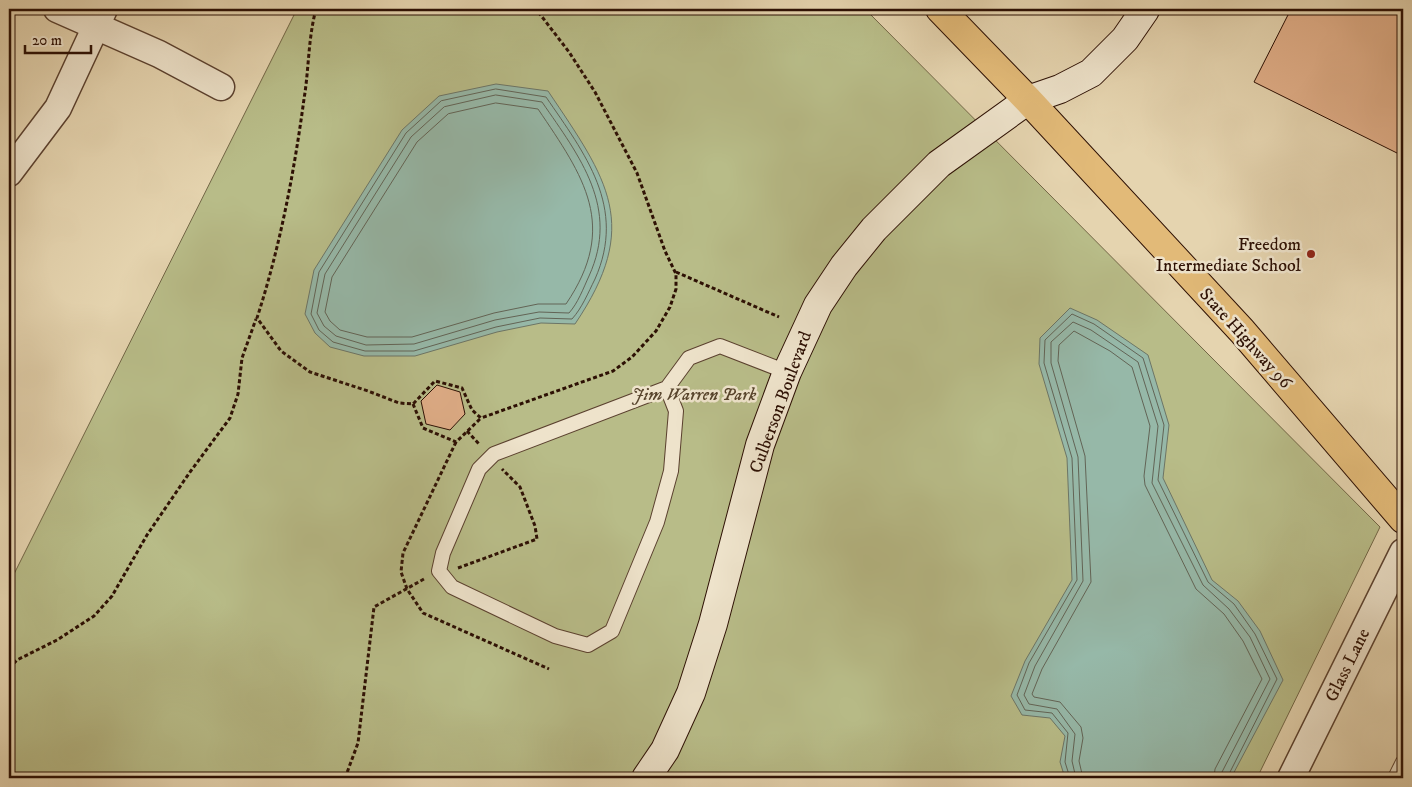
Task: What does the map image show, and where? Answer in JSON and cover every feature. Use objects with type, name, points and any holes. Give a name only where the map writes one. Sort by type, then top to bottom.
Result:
[{"type":"main road","name":"State Highway 96","points":[[940,9],[1028,100],[1242,331],[1403,519]]},
{"type":"street","points":[[57,9],[100,17],[159,54],[220,87]]},
{"type":"street","name":"Culberson Boulevard","points":[[646,778],[665,750],[691,693],[713,624],[760,445],[787,372],[818,305],[844,266],[874,230],[939,164],[1028,100],[1060,89],[1091,73],[1125,39],[1145,10]]},
{"type":"street","points":[[9,173],[58,108],[100,17]]},
{"type":"street","name":"Glass Lane","points":[[1291,778],[1403,552]]},
{"type":"lane","points":[[667,388],[676,411],[670,471],[657,522],[612,631],[588,645],[555,636],[452,587],[439,571],[443,552],[479,469],[494,454],[667,388],[689,358],[720,346],[787,372]]},
{"type":"lane","points":[[1395,778],[1403,762]]},
{"type":"path","points":[[9,668],[17,660],[57,640],[94,616],[112,596],[147,535],[230,418],[238,394],[242,358],[272,271],[289,192],[305,96],[307,52],[316,9]]},
{"type":"path","points":[[413,404],[423,428],[456,442],[481,418],[613,371],[632,357],[656,331],[670,307],[676,289],[675,272],[665,251],[637,173],[599,100],[569,52],[536,9]]},
{"type":"path","points":[[675,272],[779,317]]},
{"type":"path","points":[[256,318],[281,351],[310,372],[399,403],[413,404]]},
{"type":"path","points":[[413,404],[435,381],[462,388],[472,410],[481,418]]},
{"type":"path","points":[[345,778],[358,743],[374,607],[439,571],[456,569],[537,539],[535,526],[520,487],[467,431]]},
{"type":"green space","name":"Jim Warren Park","points":[[297,9],[865,9],[1380,527],[1257,778],[9,778],[9,584]]},
{"type":"water","points":[[496,84],[548,91],[587,151],[601,178],[609,204],[612,230],[607,258],[596,289],[575,324],[541,323],[497,332],[415,356],[364,356],[330,347],[315,333],[305,314],[314,270],[402,130],[439,96]]},
{"type":"water","points":[[1070,308],[1097,320],[1148,355],[1169,425],[1163,478],[1212,580],[1238,601],[1260,631],[1283,680],[1231,778],[1065,778],[1060,762],[1065,736],[1050,718],[1022,715],[1011,696],[1025,661],[1072,580],[1067,458],[1039,364],[1040,338]]},
{"type":"building","points":[[1291,9],[1403,9],[1403,156],[1254,82]]},
{"type":"building","points":[[437,385],[460,392],[465,414],[450,430],[426,424],[421,401]]},
{"type":"place","name":"Freedom Intermediate School","points":[[1311,254]]}]
